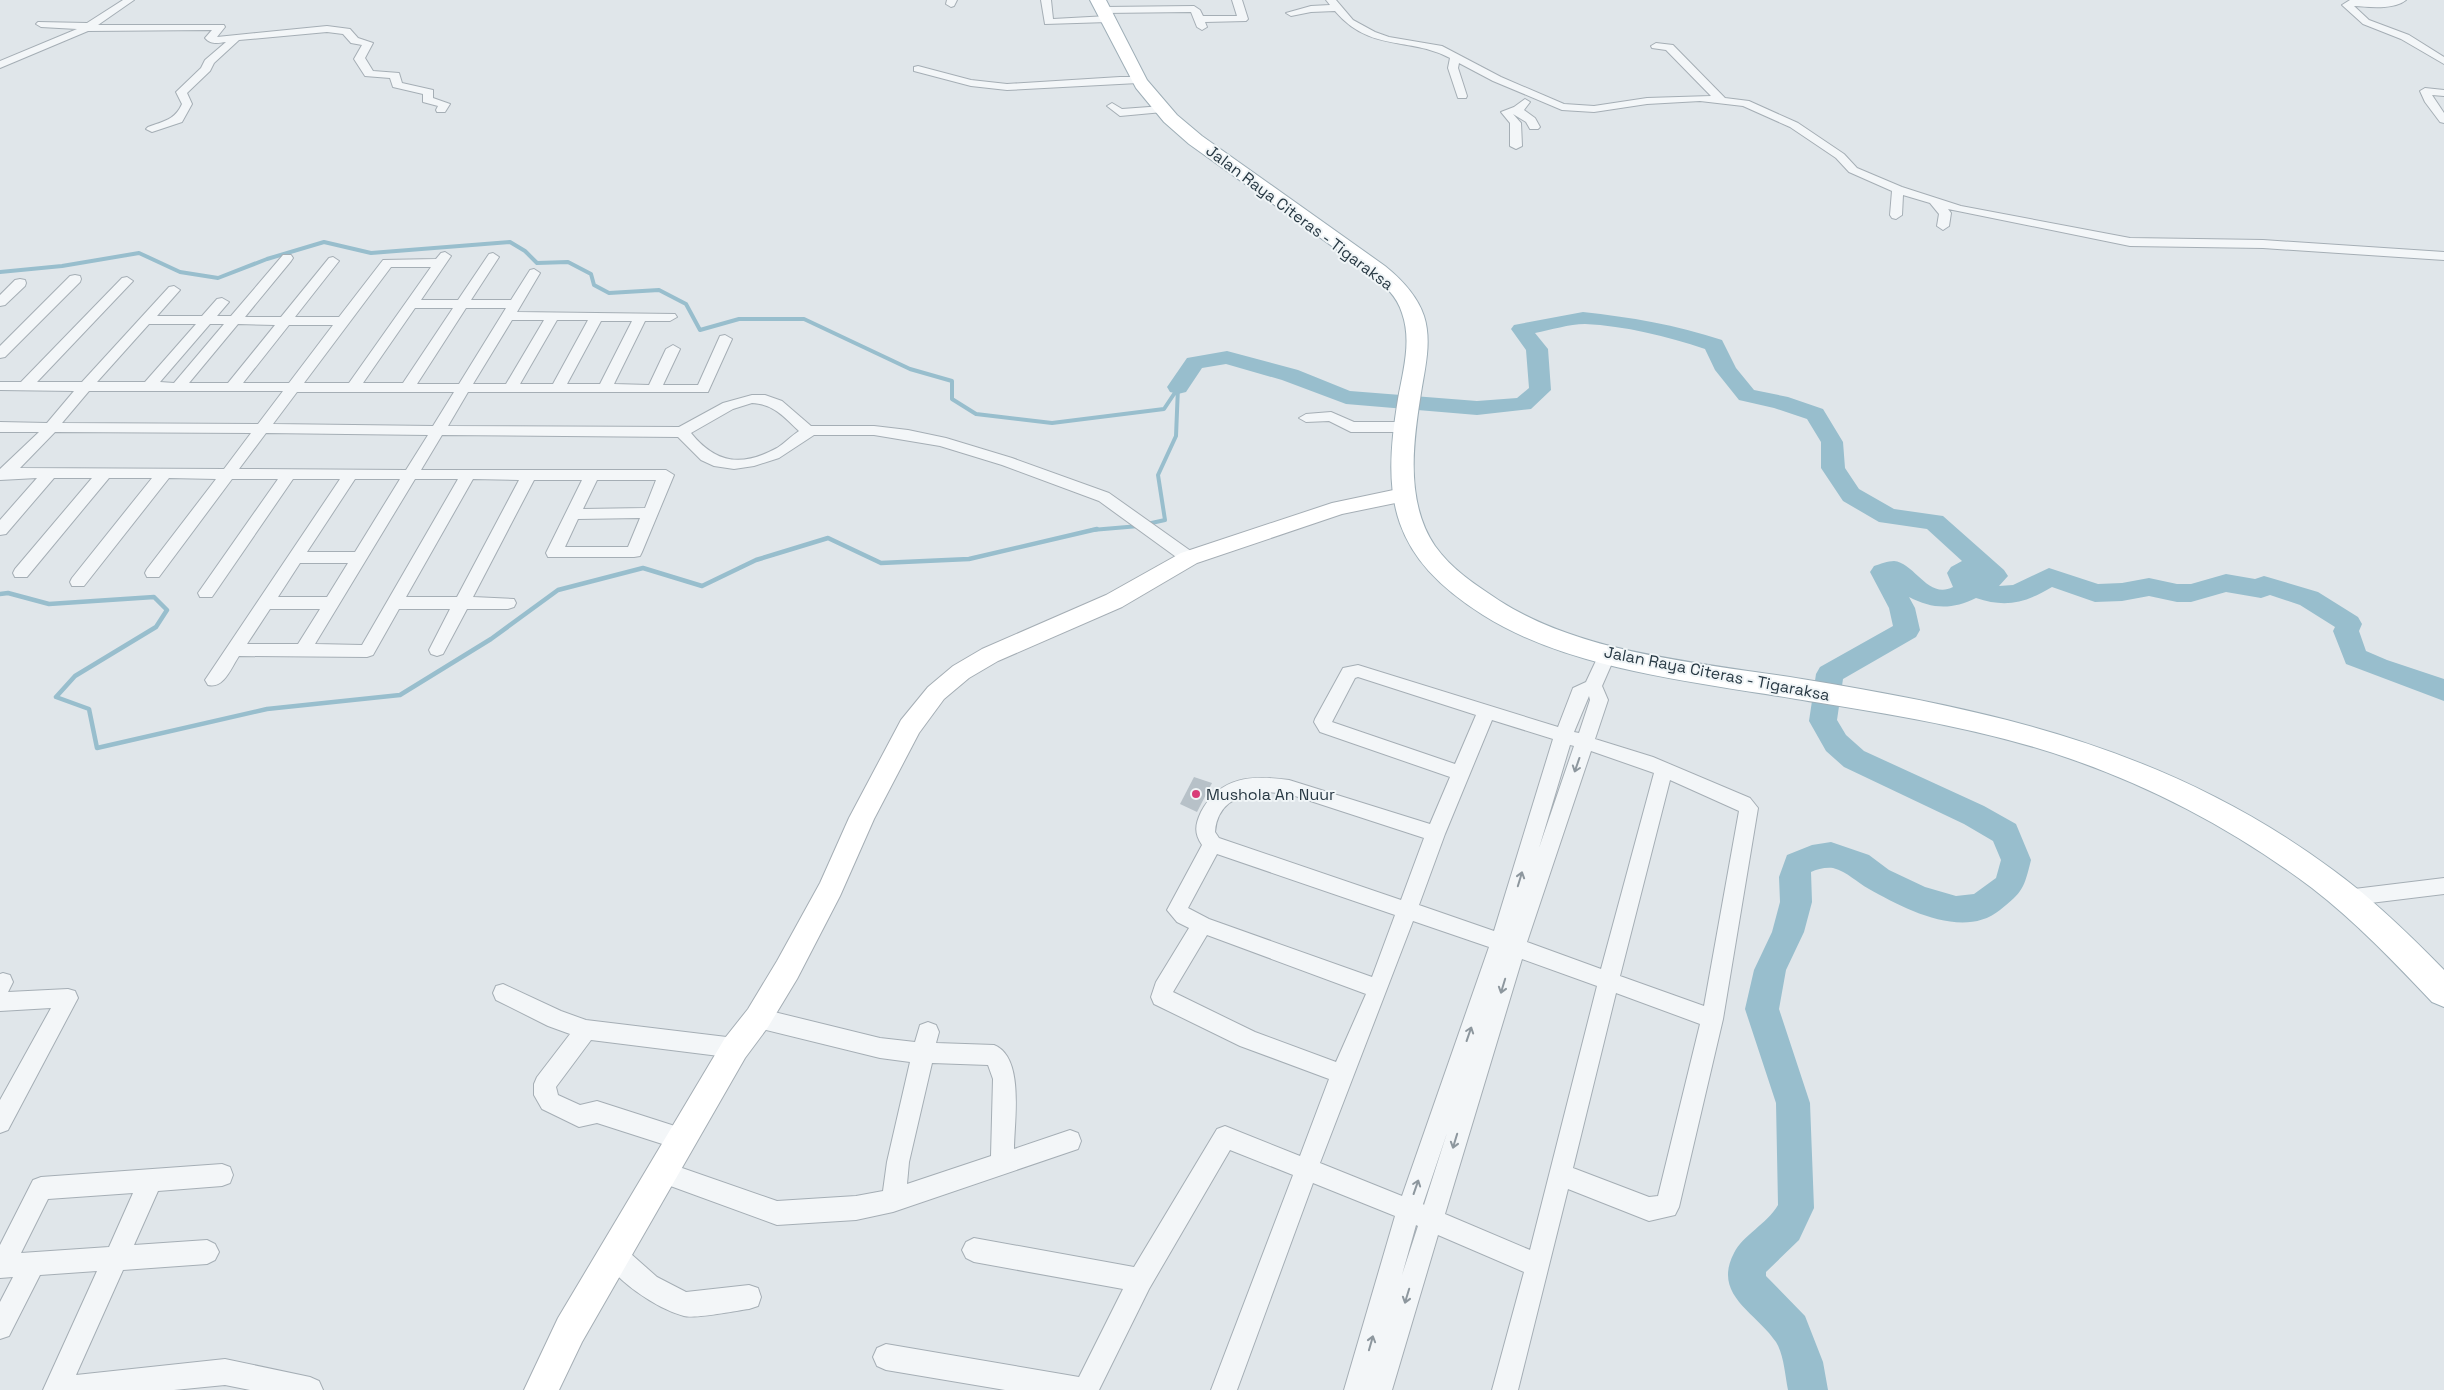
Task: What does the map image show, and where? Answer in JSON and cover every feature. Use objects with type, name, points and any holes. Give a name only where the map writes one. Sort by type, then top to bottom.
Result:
[{"type":"main road","name":"Jalan Raya Citeras - Tigaraksa","points":[[1103,10],[1138,80],[1180,128],[1371,266],[1398,289],[1407,300],[1413,314],[1418,336],[1417,363],[1405,423],[1403,495],[1408,515],[1426,553],[1457,585],[1503,615],[1530,628],[1607,654],[1808,690],[1999,728],[2044,740],[2114,763],[2162,783],[2248,830],[2300,863],[2346,898],[2395,941],[2444,992]]},
{"type":"street","points":[[1,64],[89,27],[129,0]]},
{"type":"street","points":[[1046,0],[1048,22],[1103,10],[1194,9],[1201,23],[1243,19],[1237,0]]},
{"type":"street","points":[[2402,0],[2347,5],[2366,22],[2405,37],[2444,61]]},
{"type":"street","points":[[1291,13],[1334,4],[1350,22],[1371,34],[1400,46],[1438,48],[1550,104],[1580,108],[1663,100],[1721,100],[1745,103],[1770,112],[1821,142],[1840,156],[1853,170],[1935,202],[2010,220],[2130,242],[2263,244],[2444,256]]},
{"type":"street","points":[[41,24],[89,27],[220,28],[211,39],[327,29],[346,31],[354,41],[368,43],[360,59],[368,74],[395,76],[397,85],[429,92],[427,100],[445,104],[441,110]]},
{"type":"street","points":[[152,129],[176,121],[183,116],[187,104],[181,92],[206,69],[209,62],[236,38]]},
{"type":"street","points":[[1656,46],[1669,47],[1721,100]]},
{"type":"street","points":[[1455,56],[1453,68],[1462,96]]},
{"type":"street","points":[[918,69],[990,86],[1026,86],[1100,80],[1138,80]]},
{"type":"street","points":[[2444,92],[2425,91],[2430,102],[2444,120]]},
{"type":"street","points":[[1506,112],[1518,110],[1532,94]]},
{"type":"street","points":[[1496,104],[1515,123],[1516,146]]},
{"type":"street","points":[[1112,106],[1120,113],[1163,109]]},
{"type":"street","points":[[1518,110],[1531,120],[1534,127]]},
{"type":"street","points":[[1896,215],[1898,188]]},
{"type":"street","points":[[1935,202],[1945,213],[1944,226]]},
{"type":"street","points":[[408,387],[493,257]]},
{"type":"street","points":[[179,386],[286,258]]},
{"type":"street","points":[[153,573],[387,263],[444,258],[353,387]]},
{"type":"street","points":[[233,386],[334,261]]},
{"type":"street","points":[[303,650],[534,272]]},
{"type":"street","points":[[0,354],[75,279]]},
{"type":"street","points":[[25,386],[127,280]]},
{"type":"street","points":[[0,302],[20,283]]},
{"type":"street","points":[[3,474],[51,427],[174,290]]},
{"type":"street","points":[[149,386],[222,302]]},
{"type":"street","points":[[412,304],[515,304]]},
{"type":"street","points":[[507,316],[670,317]]},
{"type":"street","points":[[511,388],[552,317]]},
{"type":"street","points":[[558,388],[596,317]]},
{"type":"street","points":[[605,388],[640,317]]},
{"type":"street","points":[[146,320],[343,321]]},
{"type":"street","points":[[0,386],[703,388],[725,339]]},
{"type":"street","points":[[654,388],[673,349]]},
{"type":"street","points":[[0,427],[436,432],[682,432],[720,410],[735,404],[753,400],[775,402],[792,414],[801,426],[808,431],[886,431],[942,442],[1104,497],[1156,532],[1188,558]]},
{"type":"street","points":[[1306,418],[1331,416],[1351,427],[1405,423]]},
{"type":"street","points":[[682,432],[707,457],[724,464],[747,463],[763,459],[783,450],[808,431]]},
{"type":"street","points":[[0,530],[50,473]]},
{"type":"street","points":[[3,474],[666,475],[634,552],[554,554],[592,475]]},
{"type":"street","points":[[20,573],[104,474]]},
{"type":"street","points":[[78,582],[164,474]]},
{"type":"street","points":[[206,593],[289,474]]},
{"type":"street","points":[[214,680],[351,474]]},
{"type":"street","points":[[234,650],[367,651],[468,475]]},
{"type":"street","points":[[437,650],[529,475]]},
{"type":"street","points":[[535,1389],[735,1048],[758,1018],[831,888],[862,818],[910,727],[936,692],[961,672],[990,655],[1114,601],[1188,558],[1267,530],[1339,508],[1403,495]]},
{"type":"street","points":[[573,514],[650,513]]},
{"type":"street","points":[[296,557],[359,558]]},
{"type":"street","points":[[266,603],[332,602]]},
{"type":"street","points":[[394,603],[508,603]]},
{"type":"street","points":[[1379,1390],[1430,1220],[1508,944],[1563,736],[1579,693],[1593,686],[1607,654]]},
{"type":"street","points":[[1460,773],[1326,727],[1323,722],[1324,719],[1349,673],[1355,670],[1664,769],[1744,803],[1750,811],[1712,1019],[1667,1207],[1649,1209],[1561,1175]]},
{"type":"street","points":[[1357,1390],[1408,1210],[1599,700],[1593,686]]},
{"type":"street","points":[[1224,1390],[1342,1074],[1378,989],[1435,834],[1486,712]]},
{"type":"street","points":[[1505,1390],[1664,769]]},
{"type":"street","points":[[1435,834],[1289,787],[1265,785],[1232,789],[1222,795],[1212,809],[1205,827],[1205,834],[1212,844],[1508,944],[1712,1019]]},
{"type":"street","points":[[1212,844],[1177,910],[1184,916],[1202,925],[1378,989]]},
{"type":"street","points":[[2346,898],[2444,886]]},
{"type":"street","points":[[1202,925],[1163,989],[1161,997],[1248,1039],[1342,1074]]},
{"type":"street","points":[[0,1122],[68,998],[1,990]]},
{"type":"street","points":[[503,993],[555,1019],[586,1030],[735,1048]]},
{"type":"street","points":[[758,1018],[880,1048],[926,1043],[994,1055],[1002,1065],[1004,1079],[1002,1165]]},
{"type":"street","points":[[586,1030],[545,1084],[544,1095],[550,1102],[579,1116],[597,1112],[681,1139]]},
{"type":"street","points":[[893,1200],[898,1162],[926,1043]]},
{"type":"street","points":[[1086,1390],[1140,1280],[1190,1192],[1226,1137],[1408,1210],[1538,1266]]},
{"type":"street","points":[[662,1172],[777,1213],[856,1208],[893,1200],[1070,1141]]},
{"type":"street","points":[[1,1266],[41,1188],[222,1175]]},
{"type":"street","points":[[151,1180],[56,1390],[142,1385],[226,1372],[284,1388],[310,1390]]},
{"type":"street","points":[[974,1250],[1140,1280]]},
{"type":"street","points":[[1,1266],[207,1252]]},
{"type":"street","points":[[614,1254],[648,1286],[685,1304],[749,1297]]},
{"type":"street","points":[[0,1327],[34,1264]]},
{"type":"street","points":[[886,1357],[1079,1390]]},
{"type":"building","name":"Mushola An Nuur","points":[[1194,777],[1212,783],[1197,812],[1180,804]]},
{"type":"waterway","points":[[0,272],[62,266],[139,253],[180,272],[218,278],[267,259],[324,242],[371,253],[510,242],[525,251],[537,263],[568,262],[591,274],[594,285],[609,293],[659,290],[686,304],[700,330],[739,319],[804,319],[910,369],[952,381],[952,399],[976,414],[1052,423],[1164,409],[1178,388]]},
{"type":"waterway","points":[[1178,387],[1195,363],[1227,357],[1290,375],[1346,397],[1477,408],[1523,404],[1540,390],[1537,349],[1521,329],[1583,318],[1633,324],[1687,336],[1714,345],[1726,370],[1747,395],[1780,402],[1815,414],[1832,442],[1833,468],[1851,495],[1888,516],[1934,522],[1985,567]]},
{"type":"waterway","points":[[1147,524],[1165,520],[1158,475],[1176,436],[1178,388]]},
{"type":"waterway","points":[[1093,530],[1139,526]]},
{"type":"waterway","points":[[0,594],[8,593],[49,604],[154,597],[167,610],[156,627],[75,676],[56,697],[89,709],[97,748],[267,709],[400,695],[491,639],[558,590],[643,568],[702,586],[756,560],[828,538],[881,563],[969,559],[1093,530]]},
{"type":"waterway","points":[[1808,1390],[1803,1362],[1791,1330],[1747,1283],[1748,1264],[1786,1227],[1796,1208],[1793,1103],[1762,1009],[1770,970],[1788,932],[1796,902],[1794,877],[1798,864],[1812,858],[1831,855],[1858,864],[1878,879],[1918,899],[1956,909],[1981,907],[2009,885],[2016,860],[2005,833],[1974,815],[1854,759],[1836,743],[1823,721],[1830,674],[1907,630],[1902,608],[1883,572],[1893,570],[1909,585],[1927,596],[1947,599],[1957,597],[1967,591],[1960,573],[1968,568],[1985,567]]},
{"type":"waterway","points":[[1985,567],[1995,576],[1985,584],[1984,591],[2002,595],[2010,595],[2026,590],[2049,577],[2077,585],[2095,593],[2122,592],[2149,587],[2177,593],[2191,593],[2226,583],[2261,589],[2264,585],[2276,587],[2320,604],[2349,624],[2346,631],[2355,657],[2377,667],[2438,687],[2444,691]]},
{"type":"place","name":"Mushola An Nuur","points":[[1196,794]]}]
